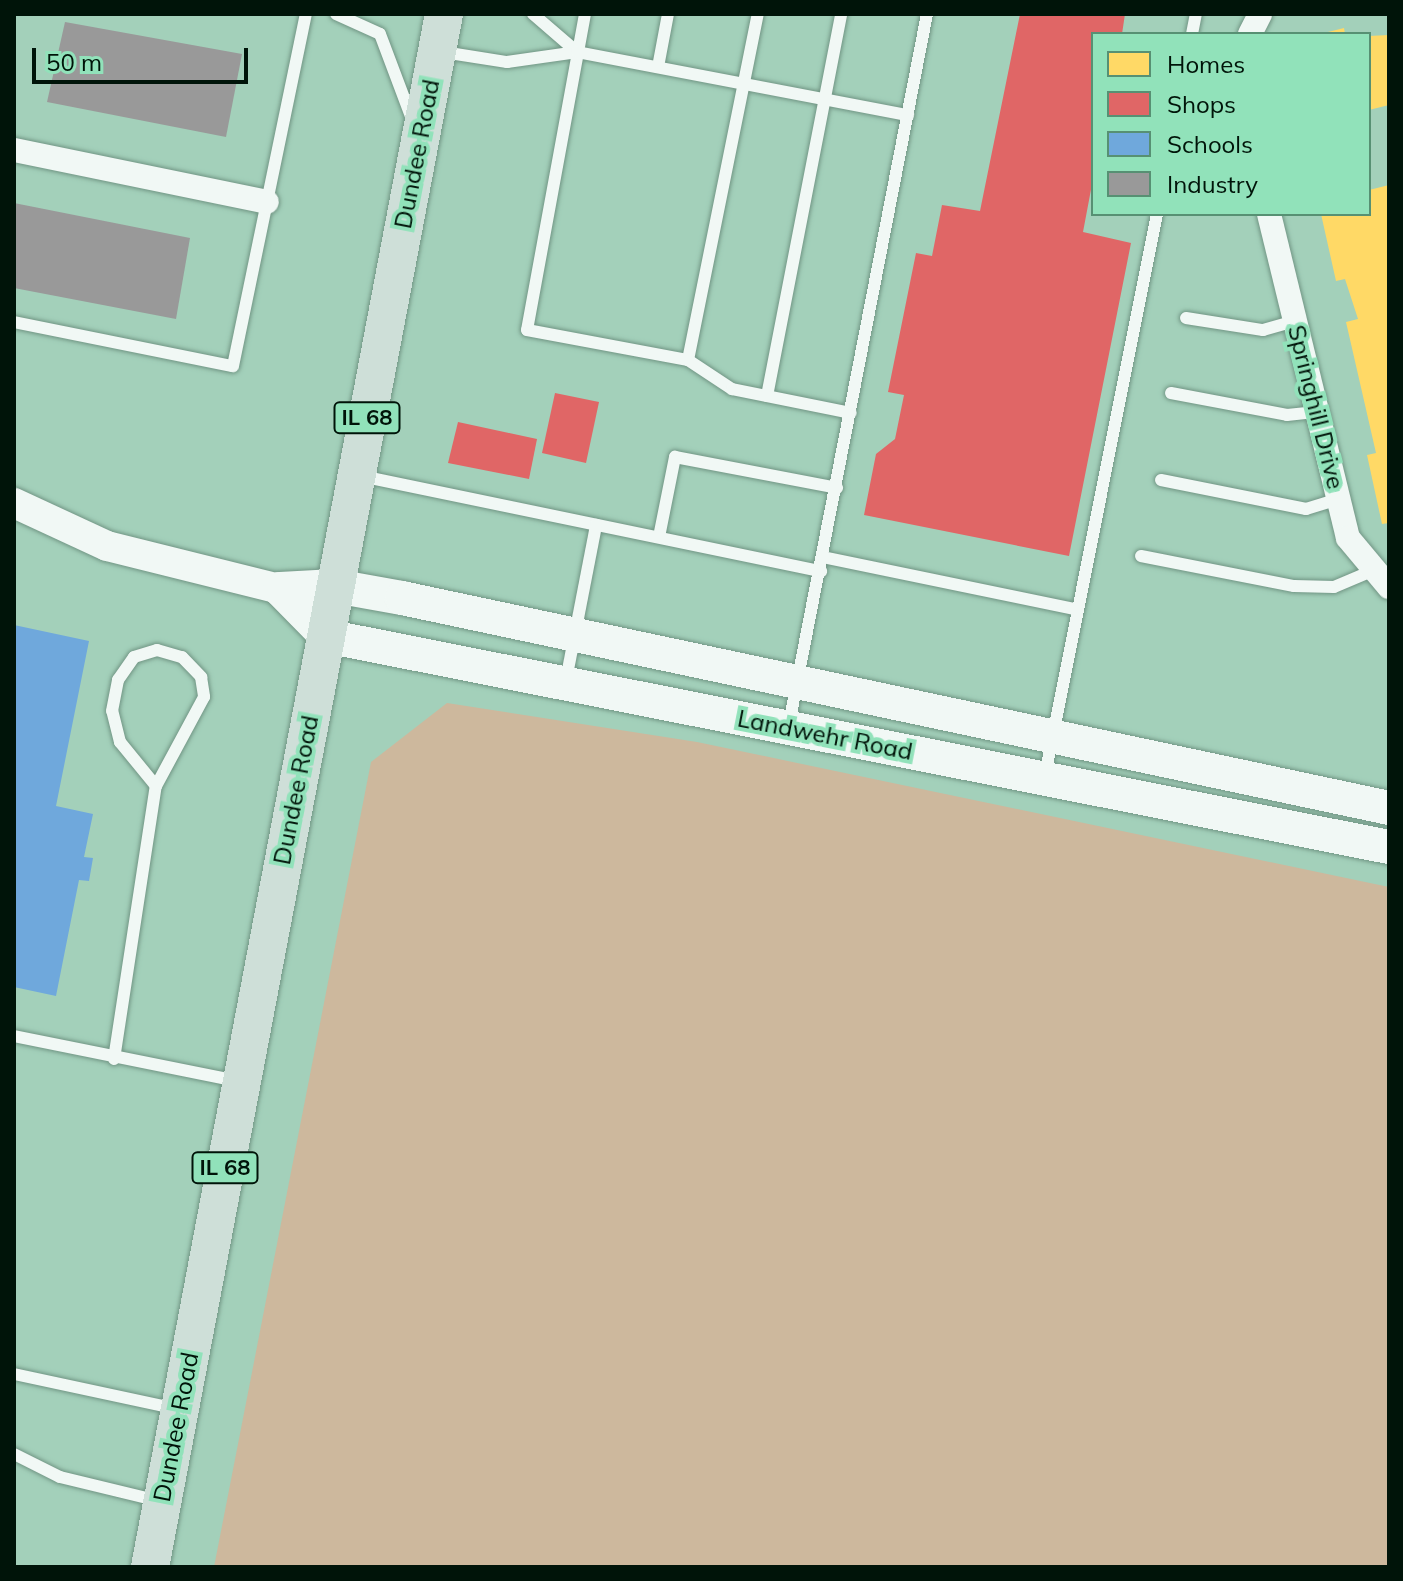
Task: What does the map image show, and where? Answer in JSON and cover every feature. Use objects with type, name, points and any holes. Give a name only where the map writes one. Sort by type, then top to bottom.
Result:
[{"type":"main road","name":"Dundee Road","points":[[150,1567],[444,14]]},
{"type":"main road","name":"Landwehr Road","points":[[280,589],[335,586],[576,632],[1052,740],[1389,808]]},
{"type":"main road","points":[[280,589],[326,636]]},
{"type":"main road","name":"Landwehr Road","points":[[326,636],[1389,847]]},
{"type":"street","points":[[1251,32],[1260,14]]},
{"type":"street","points":[[14,150],[267,202]]},
{"type":"street","name":"Springhill Drive","points":[[1269,216],[1348,538],[1382,578]]},
{"type":"street","name":"Landwehr Road","points":[[14,503],[107,546],[280,589]]},
{"type":"lane","points":[[14,322],[233,366],[306,14]]},
{"type":"lane","points":[[336,14],[380,34],[419,146]]},
{"type":"lane","points":[[533,14],[577,52]]},
{"type":"lane","points":[[585,14],[527,330],[688,360],[732,389],[851,413]]},
{"type":"lane","points":[[658,67],[668,14]]},
{"type":"lane","points":[[688,360],[758,14]]},
{"type":"lane","points":[[767,396],[841,14]]},
{"type":"lane","points":[[788,727],[821,571],[927,14]]},
{"type":"lane","points":[[437,51],[507,62],[577,52],[908,115]]},
{"type":"lane","points":[[1044,778],[1157,216]]},
{"type":"lane","points":[[1186,318],[1263,330],[1295,321]]},
{"type":"lane","points":[[1171,393],[1287,415],[1317,412]]},
{"type":"lane","points":[[659,537],[675,457],[837,488]]},
{"type":"lane","points":[[356,475],[821,571]]},
{"type":"lane","points":[[1161,480],[1306,509],[1338,499]]},
{"type":"lane","points":[[566,684],[596,525]]},
{"type":"lane","points":[[1141,556],[1294,586],[1334,587],[1382,578]]},
{"type":"lane","points":[[823,557],[1078,610]]},
{"type":"lane","points":[[114,1059],[156,786],[204,697],[201,677],[182,657],[157,650],[134,657],[118,680],[112,711],[120,742],[156,786]]},
{"type":"lane","points":[[14,1036],[114,1059],[241,1082]]},
{"type":"lane","points":[[14,1374],[180,1409]]},
{"type":"lane","points":[[15,1458],[60,1477],[162,1501]]},
{"type":"shaded area","points":[[447,703],[697,742],[1389,887],[1389,1567],[214,1567],[371,762]]},
{"type":"building: Homes","points":[[1389,35],[1389,105],[1371,110],[1371,36]]},
{"type":"building: Homes","points":[[1389,185],[1389,523],[1382,524],[1367,455],[1376,453],[1346,322],[1358,319],[1345,279],[1336,281],[1321,216],[1371,216],[1371,190]]},
{"type":"building: Shops","points":[[1020,14],[1125,14],[1122,32],[1091,32],[1091,190],[1083,232],[1131,243],[1069,556],[864,515],[876,454],[895,439],[904,395],[888,392],[916,253],[932,256],[942,205],[980,211]]},
{"type":"building: Shops","points":[[555,393],[599,402],[586,463],[542,453]]},
{"type":"building: Shops","points":[[458,422],[537,439],[529,479],[448,463]]},
{"type":"building: Schools","points":[[14,625],[89,641],[56,806],[93,814],[84,857],[93,858],[89,881],[79,880],[56,996],[14,987]]},
{"type":"building: Industry","points":[[65,22],[242,54],[226,137],[47,102]]},
{"type":"building: Industry","points":[[14,203],[190,238],[176,319],[14,288]]}]
